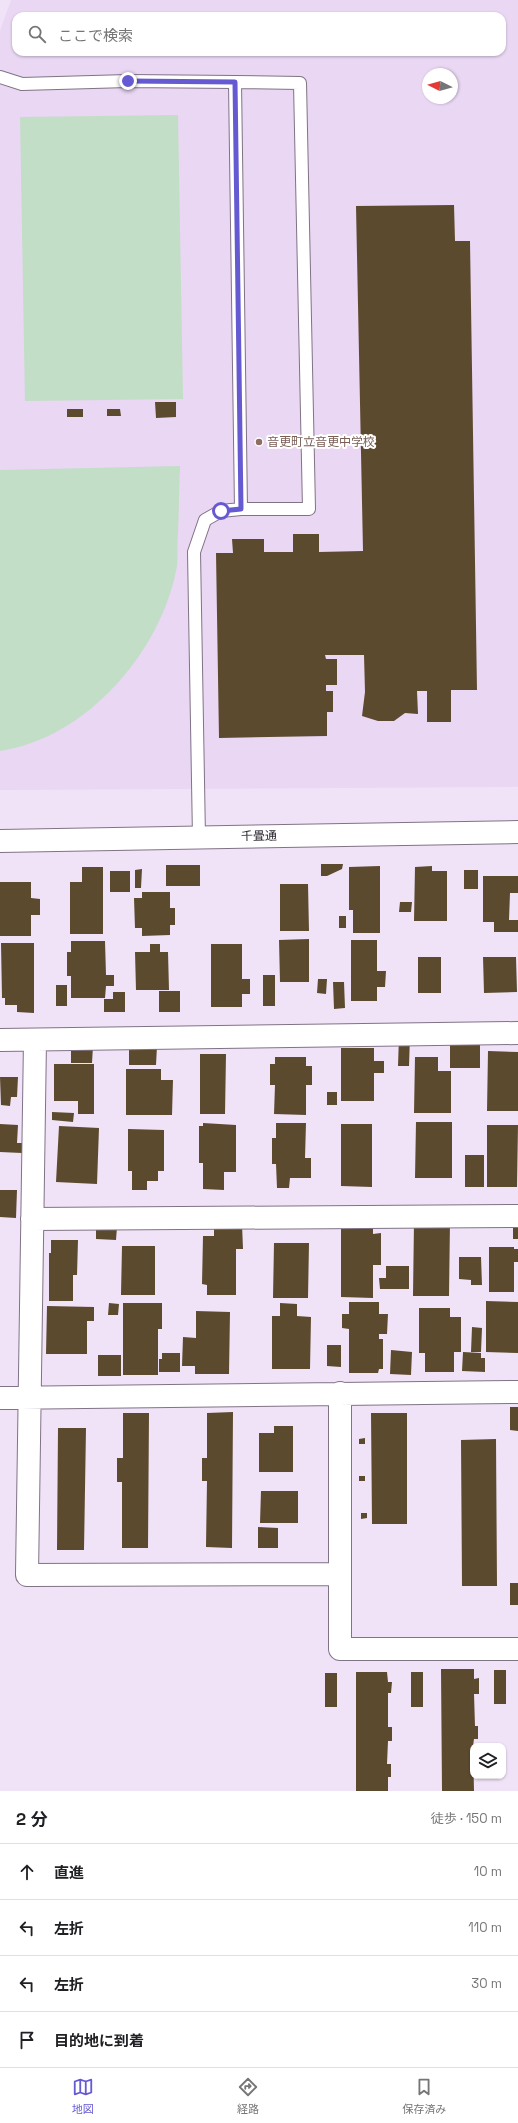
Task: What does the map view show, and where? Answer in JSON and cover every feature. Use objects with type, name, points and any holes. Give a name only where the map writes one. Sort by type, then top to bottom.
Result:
[{"type":"street","name":"千畳通","points":[[0,841],[518,832]]},
{"type":"street","points":[[0,1040],[518,1033]]},
{"type":"street","points":[[35,1040],[27,1575],[340,1574]]},
{"type":"street","points":[[32,1219],[518,1216]]},
{"type":"street","points":[[0,1398],[518,1392]]},
{"type":"street","points":[[340,1393],[340,1649],[518,1649]]},
{"type":"lane","points":[[0,77],[22,84],[128,81],[300,83],[309,509],[241,509],[221,511],[205,520],[194,552],[199,838]]},
{"type":"lane","points":[[235,82],[241,509]]},
{"type":"shaded area","name":"音更町立音更中学校","points":[[11,0],[518,0],[518,787],[0,790],[0,31]]},
{"type":"green space","points":[[178,115],[183,399],[25,401],[20,117]]},
{"type":"green space","points":[[180,466],[177,566],[169,598],[155,629],[137,658],[116,686],[90,709],[62,729],[32,743],[0,751],[0,470]]},
{"type":"building","points":[[454,205],[455,241],[470,241],[477,690],[451,690],[451,722],[427,722],[427,691],[417,691],[418,714],[405,713],[394,721],[378,721],[362,716],[365,692],[364,655],[325,655],[326,659],[337,659],[337,685],[326,685],[326,691],[333,691],[333,712],[327,712],[327,736],[219,738],[216,553],[233,553],[232,539],[264,539],[264,552],[293,552],[293,534],[319,534],[319,552],[363,551],[356,206]]},
{"type":"building","points":[[155,402],[176,402],[176,417],[156,418]]},
{"type":"building","points":[[67,409],[83,409],[83,417],[67,417]]},
{"type":"building","points":[[107,409],[120,409],[121,416],[107,416]]},
{"type":"building","points":[[321,864],[343,864],[342,869],[327,876],[321,876]]},
{"type":"building","points":[[166,865],[200,865],[200,886],[166,886]]},
{"type":"building","points":[[380,866],[380,933],[353,933],[353,910],[349,910],[349,867]]},
{"type":"building","points":[[432,866],[432,871],[447,871],[447,921],[414,921],[415,867]]},
{"type":"building","points":[[82,867],[103,867],[103,934],[70,934],[70,882],[82,882]]},
{"type":"building","points":[[142,869],[141,888],[135,888],[135,870]]},
{"type":"building","points":[[464,870],[478,870],[478,889],[464,889]]},
{"type":"building","points":[[110,871],[130,871],[130,892],[110,892]]},
{"type":"building","points":[[483,876],[518,876],[518,893],[510,893],[509,920],[518,920],[518,932],[494,932],[494,922],[483,922]]},
{"type":"building","points":[[0,882],[31,882],[31,898],[40,899],[40,915],[31,915],[31,936],[0,936]]},
{"type":"building","points":[[280,884],[308,884],[309,931],[280,931]]},
{"type":"building","points":[[142,892],[170,892],[170,908],[175,908],[175,925],[170,925],[170,935],[142,936],[142,928],[135,928],[134,898],[142,898]]},
{"type":"building","points":[[400,902],[412,902],[411,912],[399,912]]},
{"type":"building","points":[[339,916],[346,916],[346,928],[339,928]]},
{"type":"building","points":[[309,939],[309,982],[280,982],[279,940]]},
{"type":"building","points":[[351,940],[377,940],[377,971],[386,971],[385,987],[377,987],[377,1001],[351,1001]]},
{"type":"building","points":[[71,941],[105,941],[106,975],[114,975],[114,986],[106,986],[105,998],[71,998],[71,976],[67,976],[67,952],[71,952]]},
{"type":"building","points":[[1,943],[34,943],[34,1013],[17,1012],[17,1005],[5,1005],[5,998],[2,998]]},
{"type":"building","points":[[150,944],[160,944],[160,952],[168,952],[169,990],[136,990],[135,952],[150,952]]},
{"type":"building","points":[[211,944],[242,944],[242,979],[250,979],[250,994],[242,994],[242,1007],[211,1007]]},
{"type":"building","points":[[418,957],[441,957],[441,993],[418,993]]},
{"type":"building","points":[[483,957],[516,957],[517,992],[484,993]]},
{"type":"building","points":[[263,975],[275,975],[275,1006],[263,1006]]},
{"type":"building","points":[[318,979],[327,979],[326,994],[317,993]]},
{"type":"building","points":[[333,982],[344,982],[345,1008],[334,1009]]},
{"type":"building","points":[[56,985],[67,985],[67,1006],[56,1006]]},
{"type":"building","points":[[159,991],[180,991],[180,1012],[159,1012]]},
{"type":"building","points":[[113,992],[125,992],[125,1012],[104,1012],[104,999],[113,999]]},
{"type":"building","points":[[399,1036],[410,1036],[409,1066],[398,1066]]},
{"type":"building","points":[[450,1041],[480,1042],[480,1068],[450,1068]]},
{"type":"building","points":[[71,1045],[93,1046],[92,1063],[71,1063]]},
{"type":"building","points":[[129,1046],[157,1046],[156,1065],[129,1065]]},
{"type":"building","points":[[341,1048],[374,1048],[374,1061],[384,1061],[384,1073],[374,1073],[374,1101],[341,1101]]},
{"type":"building","points":[[488,1051],[518,1052],[518,1111],[487,1111]]},
{"type":"building","points":[[200,1054],[226,1054],[225,1114],[200,1114]]},
{"type":"building","points":[[275,1057],[306,1057],[306,1066],[312,1066],[312,1085],[306,1085],[306,1115],[274,1114],[275,1085],[270,1085],[270,1064],[275,1064]]},
{"type":"building","points":[[415,1057],[438,1057],[438,1071],[451,1071],[451,1113],[414,1113]]},
{"type":"building","points":[[54,1064],[94,1064],[94,1114],[78,1114],[78,1101],[54,1101]]},
{"type":"building","points":[[126,1069],[161,1069],[161,1080],[173,1080],[172,1115],[126,1115]]},
{"type":"building","points":[[0,1077],[18,1077],[17,1097],[11,1097],[10,1106],[1,1105]]},
{"type":"building","points":[[327,1092],[337,1092],[337,1105],[327,1105]]},
{"type":"building","points":[[52,1112],[74,1113],[73,1122],[52,1120]]},
{"type":"building","points":[[416,1122],[452,1122],[452,1178],[415,1178]]},
{"type":"building","points":[[203,1123],[236,1125],[236,1172],[224,1172],[224,1190],[203,1189],[203,1163],[199,1163],[199,1126],[203,1126]]},
{"type":"building","points":[[276,1123],[306,1123],[305,1158],[311,1158],[311,1178],[290,1178],[289,1188],[277,1188],[276,1164],[272,1164],[272,1138],[276,1138]]},
{"type":"building","points":[[0,1124],[18,1125],[17,1143],[22,1143],[22,1153],[0,1152]]},
{"type":"building","points":[[341,1124],[372,1124],[372,1187],[341,1186]]},
{"type":"building","points":[[487,1125],[518,1125],[517,1187],[487,1187]]},
{"type":"building","points":[[59,1126],[99,1128],[97,1184],[56,1182]]},
{"type":"building","points":[[128,1129],[164,1130],[164,1171],[158,1171],[158,1181],[147,1181],[147,1190],[132,1190],[132,1171],[128,1171]]},
{"type":"building","points":[[465,1155],[484,1155],[484,1187],[465,1187]]},
{"type":"building","points":[[0,1190],[17,1190],[16,1218],[0,1217]]},
{"type":"building","points":[[414,1222],[450,1222],[449,1296],[413,1296]]},
{"type":"building","points":[[214,1224],[242,1224],[243,1249],[236,1249],[236,1295],[207,1295],[207,1285],[202,1284],[203,1236],[214,1236]]},
{"type":"building","points":[[513,1225],[518,1225],[518,1239],[513,1239]]},
{"type":"building","points":[[96,1226],[117,1227],[116,1240],[96,1239]]},
{"type":"building","points":[[341,1228],[373,1228],[373,1234],[381,1233],[381,1265],[373,1265],[373,1298],[341,1297]]},
{"type":"building","points":[[51,1240],[78,1240],[77,1275],[73,1275],[73,1301],[49,1301],[49,1253],[51,1253]]},
{"type":"building","points":[[274,1243],[309,1243],[308,1298],[273,1298]]},
{"type":"building","points":[[122,1246],[155,1246],[155,1295],[121,1295]]},
{"type":"building","points":[[489,1247],[514,1247],[514,1249],[518,1249],[518,1262],[514,1262],[514,1292],[489,1292]]},
{"type":"building","points":[[459,1257],[481,1257],[482,1285],[471,1285],[471,1280],[459,1279]]},
{"type":"building","points":[[386,1266],[409,1266],[409,1289],[380,1289],[379,1278],[386,1278]]},
{"type":"building","points":[[486,1301],[518,1302],[518,1353],[486,1352]]},
{"type":"building","points":[[349,1302],[379,1302],[379,1314],[388,1314],[387,1334],[379,1334],[379,1339],[383,1339],[383,1369],[379,1369],[378,1373],[349,1373],[349,1329],[342,1328],[342,1314],[349,1314]]},
{"type":"building","points":[[109,1303],[119,1304],[118,1315],[108,1315]]},
{"type":"building","points":[[123,1303],[162,1303],[162,1329],[158,1329],[158,1375],[123,1375]]},
{"type":"building","points":[[280,1303],[297,1304],[297,1316],[311,1317],[310,1369],[272,1369],[272,1316],[280,1316]]},
{"type":"building","points":[[47,1306],[94,1307],[94,1321],[87,1321],[87,1354],[46,1354]]},
{"type":"building","points":[[419,1308],[450,1308],[450,1317],[461,1317],[461,1352],[454,1352],[454,1372],[425,1372],[425,1353],[419,1353]]},
{"type":"building","points":[[196,1311],[230,1312],[229,1374],[195,1374],[195,1366],[182,1366],[183,1337],[196,1338]]},
{"type":"building","points":[[472,1327],[482,1328],[481,1352],[471,1352]]},
{"type":"building","points":[[327,1345],[341,1345],[341,1367],[327,1366]]},
{"type":"building","points":[[391,1350],[412,1352],[411,1375],[390,1374]]},
{"type":"building","points":[[463,1352],[481,1353],[481,1358],[485,1358],[485,1372],[462,1371]]},
{"type":"building","points":[[162,1353],[180,1353],[180,1372],[159,1372],[159,1359],[162,1359]]},
{"type":"building","points":[[98,1355],[121,1355],[121,1376],[98,1376]]},
{"type":"building","points":[[510,1407],[518,1407],[518,1431],[510,1430]]},
{"type":"building","points":[[233,1412],[232,1548],[206,1547],[207,1481],[202,1481],[202,1458],[207,1458],[207,1413]]},
{"type":"building","points":[[123,1413],[149,1413],[148,1548],[122,1548],[122,1482],[117,1482],[117,1458],[123,1458]]},
{"type":"building","points":[[371,1413],[407,1413],[407,1524],[372,1524]]},
{"type":"building","points":[[274,1426],[293,1426],[293,1472],[259,1472],[259,1433],[274,1433]]},
{"type":"building","points":[[58,1428],[86,1428],[84,1550],[57,1550]]},
{"type":"building","points":[[365,1438],[365,1444],[359,1444],[359,1439]]},
{"type":"building","points":[[496,1439],[497,1586],[462,1586],[461,1440]]},
{"type":"building","points":[[359,1476],[365,1476],[365,1481],[359,1481]]},
{"type":"building","points":[[261,1491],[298,1491],[298,1523],[260,1523]]},
{"type":"building","points":[[361,1513],[367,1513],[367,1518],[361,1519]]},
{"type":"building","points":[[258,1527],[278,1528],[278,1548],[258,1548]]},
{"type":"building","points":[[510,1583],[518,1583],[518,1605],[510,1605]]},
{"type":"building","points":[[441,1669],[474,1669],[474,1679],[479,1678],[479,1694],[474,1694],[475,1726],[478,1726],[478,1739],[474,1739],[473,1743],[470,1743],[470,1779],[474,1779],[474,1791],[442,1791]]},
{"type":"building","points":[[494,1670],[506,1670],[506,1704],[494,1704]]},
{"type":"building","points":[[356,1672],[387,1672],[388,1682],[392,1682],[391,1693],[388,1693],[388,1727],[392,1727],[392,1741],[388,1741],[387,1764],[391,1764],[391,1777],[388,1777],[388,1791],[356,1791]]},
{"type":"building","points":[[411,1672],[423,1672],[423,1707],[411,1707]]},
{"type":"building","points":[[325,1673],[337,1673],[337,1707],[325,1707]]},
{"type":"place","name":"音更町立音更中学校","points":[[259,442]]},
{"type":"route","points":[[128,81],[235,82],[241,509],[221,511]]}]
